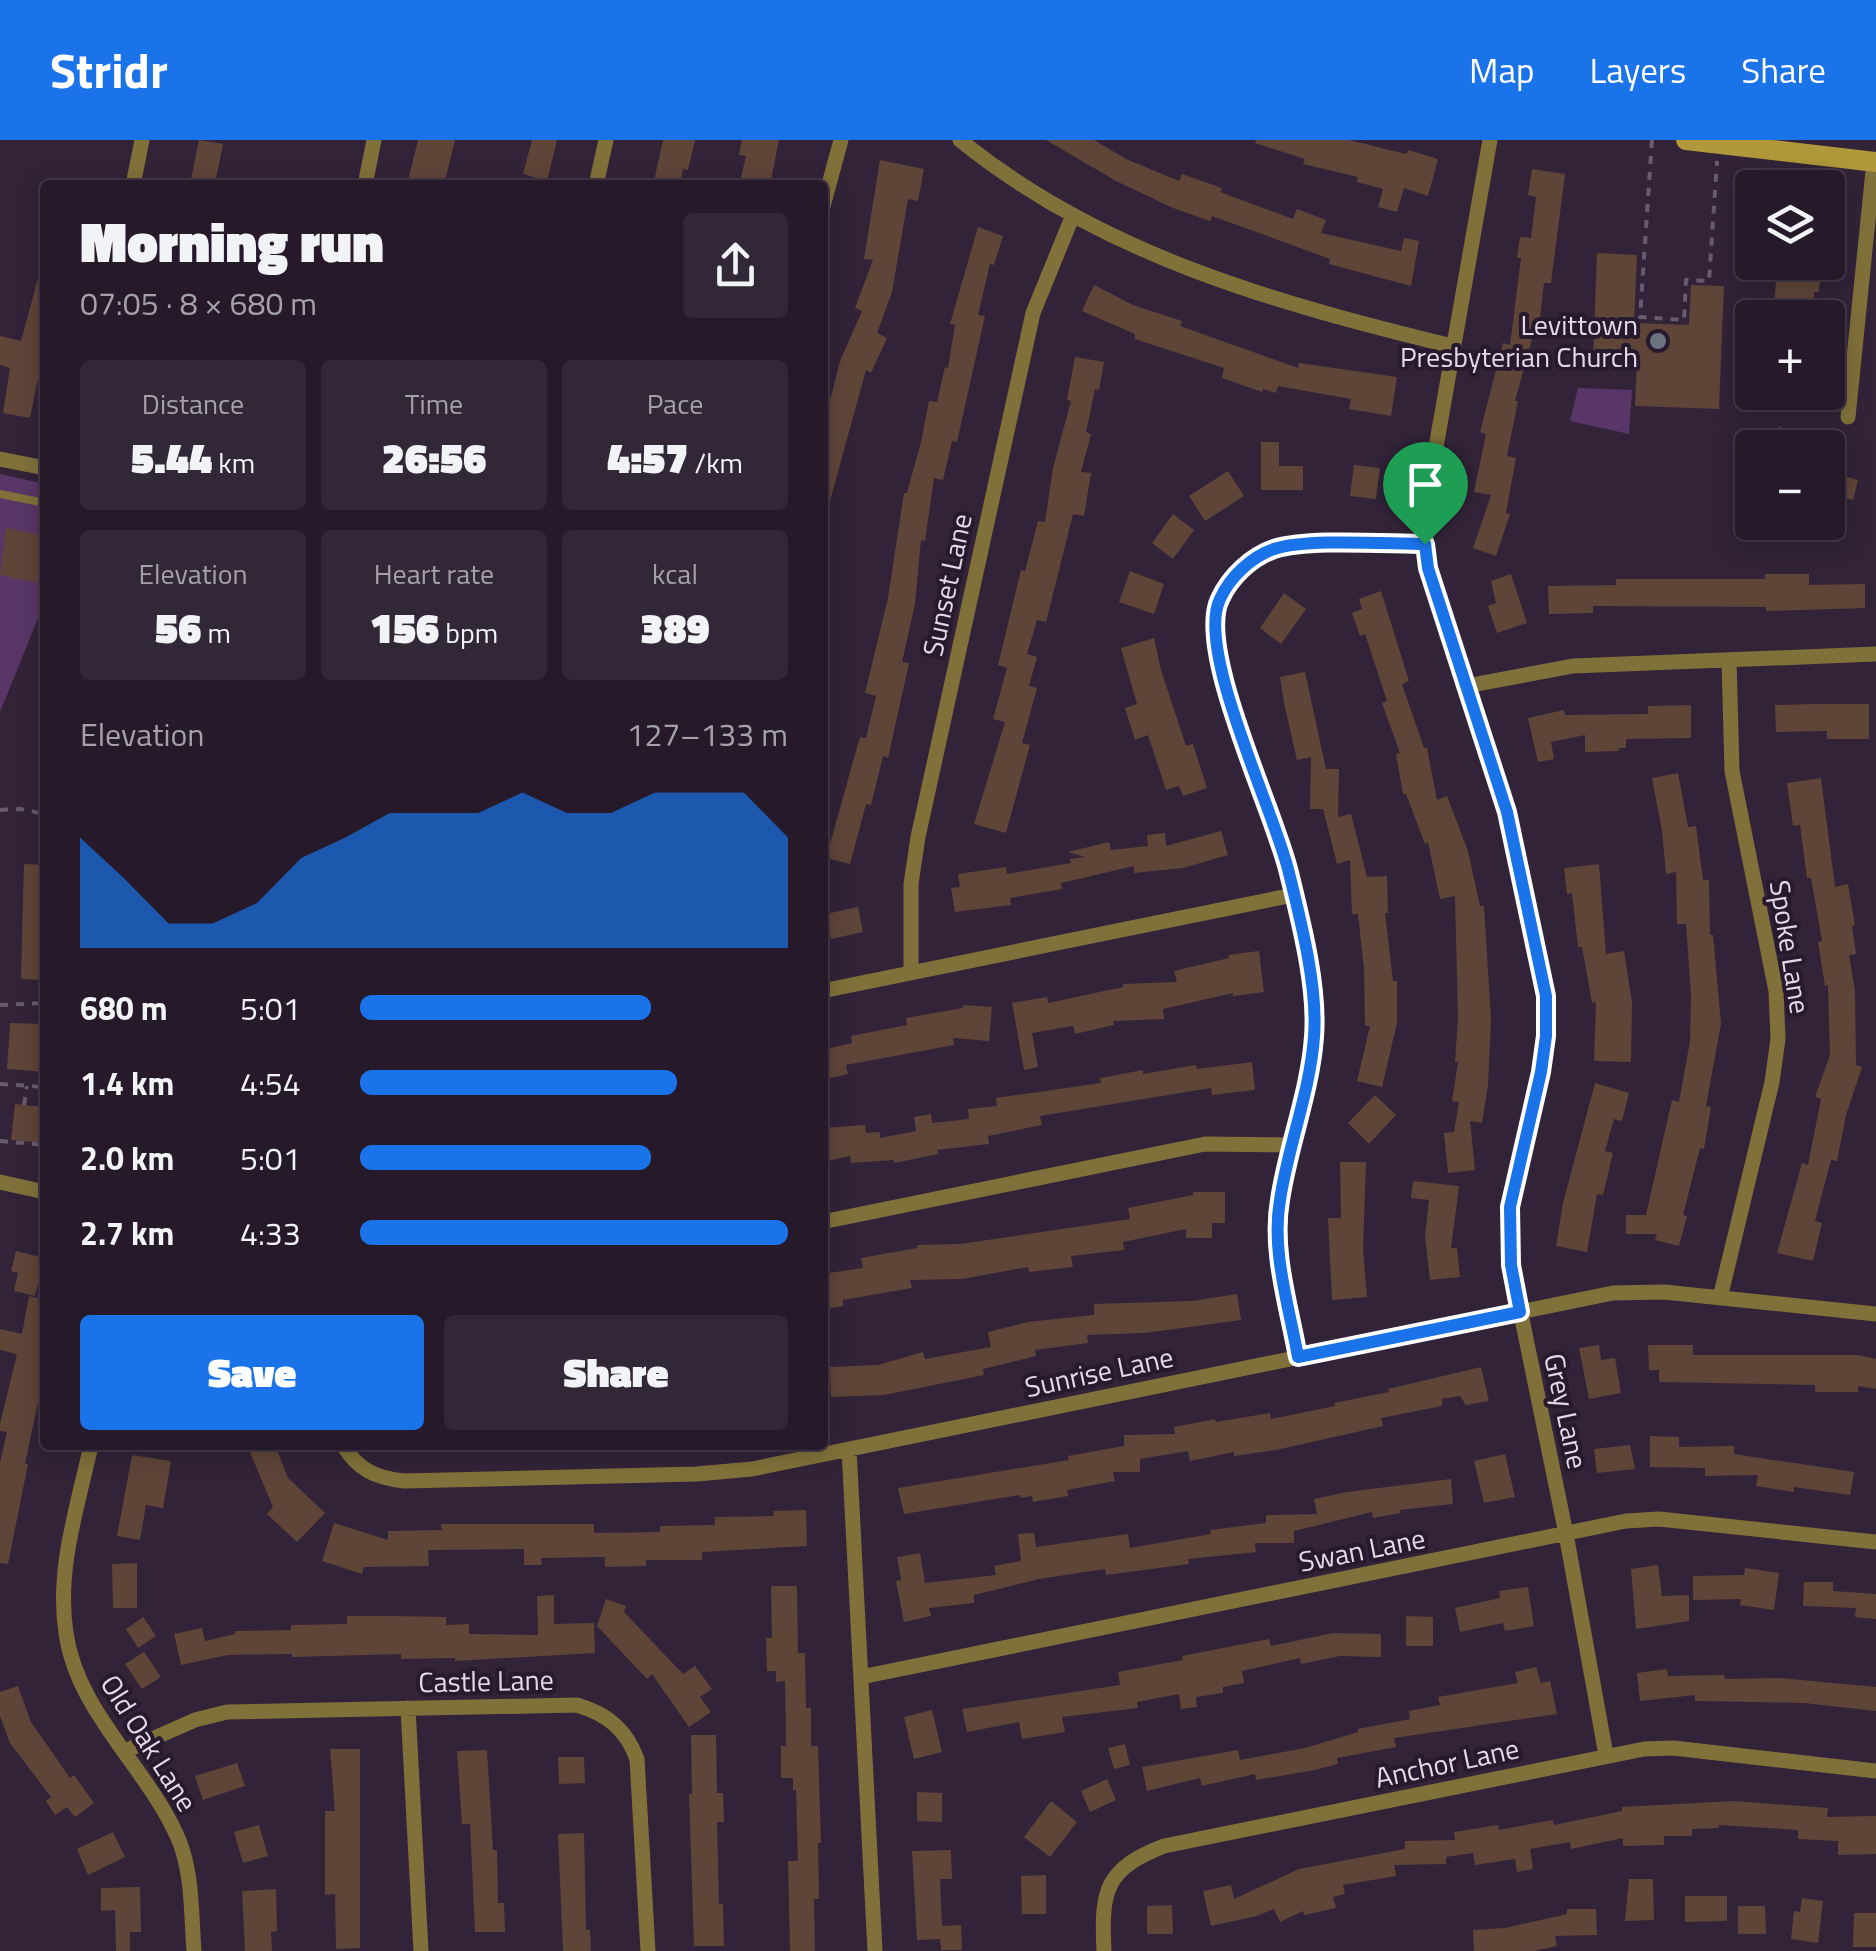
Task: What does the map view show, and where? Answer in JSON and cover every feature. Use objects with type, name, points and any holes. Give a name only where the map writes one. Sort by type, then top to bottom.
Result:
[{"type":"main road","points":[[1686,140],[1875,162]]},
{"type":"street","points":[[134,180],[142,140]]},
{"type":"street","points":[[366,180],[374,140]]},
{"type":"street","points":[[597,180],[606,140]]},
{"type":"street","points":[[828,188],[841,140]]},
{"type":"street","points":[[960,140],[1014,182],[1133,247],[1282,302],[1452,346]]},
{"type":"street","name":"Grey Lane","points":[[1490,140],[1423,521],[1428,568],[1507,812],[1546,996],[1541,1072],[1510,1207],[1511,1265],[1606,1755]]},
{"type":"street","points":[[1848,417],[1875,162]]},
{"type":"street","name":"Sunset Lane","points":[[911,973],[911,884],[918,837],[1033,314],[1073,216]]},
{"type":"street","points":[[0,459],[40,467]]},
{"type":"street","points":[[1298,1357],[1278,1246],[1279,1202],[1314,1037],[1312,982],[1276,831],[1218,661],[1215,614],[1218,602],[1242,567],[1274,549],[1425,544]]},
{"type":"street","points":[[1466,686],[1573,666],[1876,654]]},
{"type":"street","name":"Spoke Lane","points":[[1720,1298],[1772,1082],[1778,1039],[1776,992],[1732,771],[1728,660]]},
{"type":"street","points":[[828,990],[1293,895]]},
{"type":"street","points":[[828,1221],[1205,1144],[1292,1145]]},
{"type":"street","points":[[0,1182],[40,1191]]},
{"type":"street","name":"Sunrise Lane","points":[[346,1450],[368,1472],[404,1481],[698,1474],[752,1469],[1613,1292],[1664,1292],[1876,1314]]},
{"type":"street","points":[[848,1449],[875,1951]]},
{"type":"street","name":"Old Oak Lane","points":[[90,1450],[65,1565],[66,1634],[78,1675],[96,1710],[180,1842],[188,1875],[194,1951]]},
{"type":"street","name":"Swan Lane","points":[[861,1677],[1626,1521],[1659,1519],[1876,1542]]},
{"type":"street","name":"Castle Lane","points":[[125,1751],[195,1720],[227,1712],[577,1705],[612,1720],[630,1741],[637,1759],[648,1951]]},
{"type":"street","points":[[408,1708],[421,1951]]},
{"type":"street","name":"Anchor Lane","points":[[1104,1951],[1102,1910],[1112,1881],[1134,1858],[1164,1846],[1606,1755],[1672,1748],[1876,1770]]},
{"type":"lane","points":[[0,494],[40,502]]},
{"type":"path","points":[[1652,140],[1640,317],[1684,320],[1686,280],[1710,282],[1718,144]]},
{"type":"path","points":[[0,810],[20,808],[40,813]]},
{"type":"path","points":[[0,1006],[40,1003]]},
{"type":"path","points":[[0,1084],[40,1087]]},
{"type":"path","points":[[24,1105],[27,1086]]},
{"type":"path","points":[[0,1141],[40,1145]]},
{"type":"shaded area","points":[[1578,388],[1632,390],[1629,434],[1570,421]]},
{"type":"shaded area","points":[[0,474],[40,483],[40,613],[0,712]]},
{"type":"building","points":[[199,140],[223,144],[216,180],[191,179]]},
{"type":"building","points":[[418,140],[455,140],[445,180],[408,180]]},
{"type":"building","points":[[532,140],[557,140],[547,180],[523,174]]},
{"type":"building","points":[[663,140],[695,140],[688,170],[683,169],[681,180],[654,180]]},
{"type":"building","points":[[742,140],[779,140],[771,180],[740,180],[746,156],[739,155]]},
{"type":"building","points":[[1046,140],[1094,140],[1126,159],[1179,181],[1182,174],[1293,219],[1297,209],[1326,220],[1321,233],[1401,251],[1404,238],[1419,241],[1411,286],[1329,264],[1330,259],[1212,216],[1210,221],[1173,208],[1116,181]]},
{"type":"building","points":[[1349,140],[1438,159],[1428,196],[1404,188],[1397,212],[1378,207],[1383,189],[1357,182],[1358,177],[1303,164],[1305,159],[1255,143]]},
{"type":"building","points":[[880,160],[924,169],[918,201],[908,199],[892,292],[877,333],[887,338],[871,373],[866,370],[828,508],[828,408],[840,361],[862,311],[855,308],[873,260],[864,259]]},
{"type":"building","points":[[1532,169],[1565,174],[1551,283],[1544,283],[1538,336],[1533,335],[1515,401],[1507,456],[1516,458],[1506,513],[1510,514],[1496,556],[1473,548],[1491,495],[1474,492],[1486,434],[1480,432],[1503,343],[1510,345],[1520,237],[1531,238],[1536,197],[1528,195]]},
{"type":"building","points":[[978,227],[1003,236],[994,265],[990,264],[978,315],[985,316],[957,442],[952,441],[943,480],[934,478],[902,662],[909,663],[888,758],[883,756],[850,864],[828,858],[828,851],[860,737],[866,738],[876,696],[865,693],[888,598],[904,493],[921,442],[929,401],[937,402],[945,367],[948,368],[955,325],[950,324]]},
{"type":"building","name":"Levittown Presbyterian Church","points":[[1597,253],[1637,255],[1634,323],[1689,325],[1691,285],[1724,286],[1719,409],[1635,406],[1637,360],[1593,358]]},
{"type":"building","points":[[40,271],[40,369],[30,418],[3,413],[10,368],[0,365],[0,336],[21,341]]},
{"type":"building","points":[[1776,280],[1820,280],[1814,300],[1774,300]]},
{"type":"building","points":[[1094,285],[1133,305],[1182,321],[1180,326],[1298,368],[1299,363],[1397,377],[1391,416],[1349,409],[1351,399],[1278,386],[1276,393],[1263,389],[1262,392],[1222,378],[1224,368],[1135,339],[1135,334],[1082,311]]},
{"type":"building","points":[[1075,357],[1104,362],[1086,432],[1091,434],[1081,472],[1091,473],[1084,516],[1073,514],[1046,622],[1037,620],[1027,654],[1037,657],[1029,686],[1037,688],[1022,743],[1030,745],[1006,833],[974,824],[1005,722],[993,719],[1007,668],[998,665],[1021,570],[1025,571],[1038,521],[1045,522],[1053,468],[1071,401],[1067,400]]},
{"type":"building","points":[[1261,442],[1279,442],[1279,466],[1303,466],[1303,490],[1261,490]]},
{"type":"building","points":[[1354,465],[1380,468],[1376,499],[1350,496]]},
{"type":"building","points":[[1228,471],[1244,496],[1205,521],[1189,496]]},
{"type":"building","points":[[1845,477],[1858,480],[1853,500],[1845,498]]},
{"type":"building","points":[[1173,514],[1194,530],[1173,559],[1152,543]]},
{"type":"building","points":[[6,528],[40,535],[40,583],[0,575]]},
{"type":"building","points":[[1130,571],[1164,584],[1154,614],[1119,602]]},
{"type":"building","points":[[1511,574],[1527,623],[1497,633],[1488,606],[1496,603],[1491,581]]},
{"type":"building","points":[[1765,574],[1809,574],[1809,585],[1865,584],[1865,608],[1766,611],[1766,607],[1593,606],[1593,613],[1549,614],[1548,586],[1616,585],[1616,579],[1765,579]]},
{"type":"building","points":[[1381,591],[1409,681],[1402,684],[1427,748],[1437,800],[1447,796],[1468,851],[1480,906],[1484,906],[1491,1019],[1482,1123],[1470,1121],[1475,1170],[1448,1173],[1444,1133],[1454,1132],[1459,1102],[1452,1101],[1458,1062],[1455,896],[1440,899],[1428,842],[1425,844],[1403,794],[1396,754],[1400,753],[1382,703],[1387,701],[1365,634],[1360,636],[1352,613],[1362,609],[1359,599]]},
{"type":"building","points":[[1284,593],[1306,609],[1281,644],[1260,628]]},
{"type":"building","points":[[1154,638],[1186,746],[1193,744],[1207,788],[1183,796],[1179,786],[1166,790],[1148,735],[1135,740],[1125,708],[1137,704],[1121,648]]},
{"type":"building","points":[[1305,672],[1326,769],[1339,769],[1338,817],[1351,814],[1367,877],[1387,876],[1385,913],[1393,981],[1397,981],[1397,1023],[1382,1087],[1357,1081],[1370,1026],[1365,1026],[1364,969],[1358,914],[1352,914],[1350,860],[1337,864],[1323,809],[1310,809],[1311,757],[1297,760],[1284,703],[1280,677]]},
{"type":"building","points":[[1869,704],[1869,739],[1827,739],[1827,731],[1776,732],[1775,705]]},
{"type":"building","points":[[1691,705],[1691,738],[1626,739],[1626,748],[1619,751],[1585,752],[1585,735],[1551,742],[1554,759],[1538,762],[1528,718],[1564,710],[1565,715],[1648,714],[1648,706]]},
{"type":"building","points":[[1678,773],[1688,827],[1696,826],[1703,880],[1709,880],[1710,935],[1721,1024],[1706,1106],[1711,1107],[1704,1149],[1700,1148],[1679,1246],[1655,1240],[1657,1234],[1626,1234],[1626,1215],[1646,1215],[1672,1100],[1679,1102],[1690,1041],[1686,924],[1677,924],[1676,872],[1666,874],[1652,778]]},
{"type":"building","points":[[1821,778],[1835,887],[1848,884],[1855,925],[1852,926],[1856,954],[1849,955],[1855,991],[1856,1065],[1862,1067],[1846,1115],[1837,1161],[1831,1160],[1815,1221],[1822,1223],[1813,1261],[1777,1253],[1802,1163],[1808,1165],[1821,1099],[1815,1097],[1830,1055],[1828,985],[1825,986],[1818,942],[1822,941],[1800,825],[1793,826],[1787,783]]},
{"type":"building","points":[[1221,831],[1228,855],[1183,868],[1134,873],[1134,866],[1061,883],[1062,889],[1010,898],[1011,905],[955,912],[951,888],[960,887],[958,874],[1006,867],[1007,874],[1071,863],[1070,859],[1085,857],[1068,852],[1109,842],[1111,850],[1148,846],[1147,835],[1165,833],[1166,846]]},
{"type":"building","points":[[24,864],[40,865],[40,980],[21,979]]},
{"type":"building","points":[[1599,864],[1606,954],[1624,951],[1632,1002],[1631,1062],[1594,1061],[1596,1002],[1592,1003],[1582,947],[1578,947],[1572,893],[1567,894],[1564,868]]},
{"type":"building","points":[[858,907],[863,932],[831,939],[828,914]]},
{"type":"building","points":[[1259,951],[1264,992],[1233,993],[1163,1009],[1164,1019],[1113,1021],[1114,1025],[1075,1034],[1073,1026],[1032,1033],[1038,1067],[1024,1070],[1012,1003],[1047,997],[1048,1003],[1123,984],[1177,982],[1174,971],[1229,958],[1228,955]]},
{"type":"building","points":[[992,1007],[989,1041],[953,1038],[954,1045],[846,1065],[848,1074],[828,1079],[828,1049],[852,1043],[851,1036],[907,1025],[906,1018]]},
{"type":"building","points":[[10,1023],[40,1024],[40,1072],[7,1069]]},
{"type":"building","points":[[1252,1062],[1255,1090],[1212,1095],[1211,1088],[1040,1116],[1042,1125],[988,1136],[989,1144],[937,1150],[938,1154],[894,1163],[851,1163],[850,1156],[828,1161],[828,1128],[865,1125],[866,1133],[880,1132],[880,1138],[916,1131],[914,1117],[931,1114],[932,1123],[969,1119],[968,1109],[997,1106],[996,1098],[1101,1083],[1100,1078],[1143,1070],[1143,1074],[1196,1065],[1197,1069]]},
{"type":"building","points":[[1595,1083],[1629,1093],[1622,1121],[1614,1119],[1605,1151],[1613,1153],[1603,1195],[1597,1194],[1587,1252],[1556,1246],[1563,1203]]},
{"type":"building","points":[[1375,1095],[1396,1115],[1369,1144],[1348,1123]]},
{"type":"building","points":[[15,1104],[40,1106],[40,1143],[11,1140]]},
{"type":"building","points":[[1340,1162],[1366,1162],[1363,1249],[1367,1297],[1332,1300],[1328,1218],[1341,1218]]},
{"type":"building","points":[[1413,1181],[1459,1186],[1451,1248],[1457,1248],[1460,1277],[1430,1280],[1425,1236],[1429,1200],[1411,1198]]},
{"type":"building","points":[[1225,1192],[1225,1223],[1212,1223],[1212,1238],[1186,1238],[1186,1229],[1123,1242],[1124,1250],[1071,1256],[1073,1267],[1029,1272],[1028,1267],[962,1279],[910,1280],[912,1288],[843,1300],[843,1306],[828,1308],[828,1273],[863,1268],[861,1258],[917,1245],[960,1244],[1130,1219],[1128,1208]]},
{"type":"building","points":[[16,1251],[40,1257],[35,1296],[14,1291],[18,1273],[11,1271]]},
{"type":"building","points":[[1237,1294],[1241,1320],[1145,1333],[1087,1335],[1088,1343],[1035,1350],[1036,1356],[983,1369],[984,1375],[884,1395],[831,1397],[830,1367],[878,1365],[923,1352],[925,1359],[991,1347],[988,1332],[1028,1322],[1094,1315],[1094,1304],[1192,1301]]},
{"type":"building","points":[[29,1296],[40,1299],[40,1393],[8,1564],[0,1563],[0,1463],[7,1432],[0,1431],[0,1424],[17,1354],[0,1350],[0,1329],[22,1334]]},
{"type":"building","points":[[1599,1345],[1601,1360],[1615,1358],[1621,1393],[1589,1399],[1579,1348]]},
{"type":"building","points":[[1648,1345],[1693,1345],[1693,1355],[1858,1355],[1876,1359],[1876,1389],[1858,1386],[1858,1392],[1815,1392],[1815,1385],[1659,1382],[1659,1370],[1649,1370]]},
{"type":"building","points":[[1481,1367],[1489,1401],[1466,1405],[1460,1396],[1442,1399],[1442,1406],[1381,1418],[1383,1426],[1276,1450],[1234,1456],[1234,1452],[1190,1461],[1188,1451],[1140,1459],[1140,1472],[1113,1472],[1115,1481],[1067,1490],[1068,1496],[1033,1502],[1032,1496],[1020,1495],[904,1514],[898,1488],[1069,1460],[1068,1456],[1124,1446],[1124,1435],[1175,1434],[1174,1427],[1215,1419],[1216,1422],[1270,1413],[1271,1419],[1335,1406],[1334,1403]]},
{"type":"building","points":[[1650,1436],[1679,1437],[1679,1447],[1734,1446],[1734,1454],[1854,1472],[1850,1495],[1756,1486],[1758,1475],[1705,1476],[1705,1468],[1650,1467]]},
{"type":"building","points":[[1630,1445],[1635,1469],[1597,1473],[1594,1449]]},
{"type":"building","points":[[249,1450],[277,1450],[288,1478],[325,1513],[297,1542],[267,1514],[273,1507]]},
{"type":"building","points":[[1505,1454],[1515,1497],[1484,1503],[1474,1461]]},
{"type":"building","points":[[132,1455],[171,1461],[163,1508],[146,1505],[140,1540],[117,1536]]},
{"type":"building","points":[[1451,1479],[1453,1504],[1400,1510],[1373,1518],[1372,1512],[1294,1531],[1294,1543],[1255,1543],[1256,1552],[1188,1559],[1189,1564],[1106,1575],[1105,1569],[1039,1579],[974,1595],[974,1603],[929,1608],[931,1616],[904,1622],[896,1581],[901,1580],[897,1557],[920,1553],[925,1583],[996,1575],[994,1566],[1021,1561],[1018,1534],[1034,1533],[1036,1547],[1128,1534],[1130,1548],[1211,1534],[1210,1530],[1266,1523],[1266,1515],[1317,1514],[1314,1499]]},
{"type":"building","points":[[806,1510],[807,1546],[702,1552],[702,1560],[646,1560],[646,1566],[605,1567],[605,1557],[541,1558],[542,1565],[524,1565],[524,1549],[428,1550],[429,1566],[364,1567],[362,1574],[322,1561],[334,1523],[388,1540],[388,1531],[442,1530],[441,1524],[594,1524],[594,1533],[660,1532],[660,1526],[715,1525],[715,1517],[774,1516],[773,1511]]},
{"type":"building","points":[[137,1563],[137,1608],[113,1608],[112,1564]]},
{"type":"building","points":[[1658,1565],[1662,1596],[1689,1595],[1689,1621],[1636,1629],[1631,1569]]},
{"type":"building","points":[[1745,1568],[1779,1573],[1774,1610],[1740,1605],[1741,1599],[1693,1600],[1693,1576],[1744,1575]]},
{"type":"building","points":[[1804,1582],[1833,1582],[1833,1591],[1876,1594],[1876,1619],[1855,1617],[1856,1608],[1803,1606]]},
{"type":"building","points":[[771,1586],[797,1586],[798,1653],[805,1653],[811,1746],[818,1746],[821,1843],[819,1899],[814,1899],[815,1951],[790,1951],[788,1861],[798,1861],[796,1790],[793,1778],[781,1778],[781,1746],[786,1746],[785,1681],[776,1682],[776,1671],[767,1671],[766,1638],[772,1638]]},
{"type":"building","points":[[1528,1587],[1534,1626],[1505,1631],[1503,1623],[1460,1632],[1455,1608],[1500,1598],[1499,1591]]},
{"type":"building","points":[[554,1595],[554,1624],[594,1623],[595,1653],[455,1661],[401,1659],[401,1654],[228,1655],[181,1665],[174,1634],[202,1628],[205,1641],[235,1631],[347,1624],[347,1616],[393,1616],[446,1617],[446,1625],[469,1624],[469,1634],[538,1635],[537,1596]]},
{"type":"building","points":[[606,1599],[626,1606],[624,1612],[683,1674],[695,1666],[712,1689],[700,1697],[711,1712],[689,1727],[652,1674],[647,1679],[597,1626]]},
{"type":"building","points":[[1406,1616],[1433,1617],[1433,1646],[1406,1646]]},
{"type":"building","points":[[143,1617],[156,1636],[138,1648],[126,1629]]},
{"type":"building","points":[[1333,1633],[1381,1634],[1381,1657],[1340,1656],[1301,1664],[1300,1658],[1242,1671],[1244,1683],[1223,1687],[1223,1693],[1196,1697],[1197,1707],[1181,1709],[1179,1694],[1137,1702],[1138,1708],[1062,1717],[1065,1732],[1022,1739],[1019,1722],[967,1732],[962,1709],[1120,1685],[1118,1672],[1183,1660],[1182,1656],[1269,1639],[1271,1646]]},
{"type":"building","points":[[144,1652],[161,1677],[142,1689],[125,1664]]},
{"type":"building","points":[[1536,1667],[1541,1683],[1550,1681],[1557,1714],[1394,1738],[1396,1747],[1337,1758],[1338,1764],[1315,1770],[1256,1780],[1255,1774],[1202,1786],[1200,1778],[1147,1791],[1142,1767],[1238,1750],[1240,1760],[1305,1748],[1358,1729],[1410,1719],[1409,1711],[1440,1705],[1438,1697],[1518,1683],[1515,1672]]},
{"type":"building","points":[[1667,1669],[1668,1676],[1724,1675],[1725,1679],[1780,1678],[1876,1687],[1876,1711],[1804,1703],[1695,1701],[1695,1695],[1640,1701],[1637,1673]]},
{"type":"building","points":[[18,1686],[31,1722],[70,1778],[74,1775],[94,1803],[75,1817],[67,1807],[55,1815],[46,1801],[51,1797],[10,1743],[0,1716],[0,1692]]},
{"type":"building","points":[[932,1710],[942,1752],[914,1759],[904,1717]]},
{"type":"building","points":[[691,1735],[716,1735],[717,1793],[723,1793],[724,1822],[717,1822],[724,1946],[694,1946]]},
{"type":"building","points":[[1125,1744],[1130,1765],[1114,1769],[1108,1748]]},
{"type":"building","points":[[330,1749],[360,1749],[360,1948],[336,1949],[335,1894],[325,1895],[325,1811],[335,1811]]},
{"type":"building","points":[[487,1750],[498,1903],[504,1903],[505,1932],[475,1932],[470,1824],[462,1824],[457,1751]]},
{"type":"building","points":[[558,1757],[584,1757],[585,1783],[559,1784]]},
{"type":"building","points":[[237,1763],[245,1786],[203,1800],[195,1776]]},
{"type":"building","points":[[1107,1779],[1116,1800],[1090,1812],[1081,1791]]},
{"type":"building","points":[[917,1792],[942,1793],[942,1822],[917,1821]]},
{"type":"building","points":[[1051,1801],[1077,1822],[1050,1857],[1024,1837]]},
{"type":"building","points":[[1734,1801],[1828,1808],[1827,1817],[1876,1816],[1876,1854],[1838,1855],[1838,1841],[1798,1839],[1798,1830],[1719,1825],[1692,1829],[1692,1836],[1664,1836],[1664,1845],[1623,1846],[1623,1838],[1571,1849],[1570,1842],[1530,1849],[1533,1869],[1517,1872],[1515,1859],[1475,1865],[1473,1853],[1446,1857],[1446,1864],[1394,1865],[1396,1876],[1343,1885],[1345,1894],[1333,1897],[1336,1908],[1304,1915],[1303,1911],[1280,1922],[1274,1909],[1211,1926],[1203,1891],[1231,1885],[1234,1899],[1299,1869],[1405,1849],[1405,1841],[1455,1840],[1454,1832],[1498,1825],[1499,1830],[1553,1820],[1554,1825],[1622,1811],[1622,1807]]},
{"type":"building","points":[[259,1825],[268,1856],[243,1863],[234,1832]]},
{"type":"building","points":[[113,1832],[125,1857],[88,1875],[77,1849]]},
{"type":"building","points":[[584,1833],[586,1930],[590,1930],[591,1951],[563,1951],[558,1834]]},
{"type":"building","points":[[951,1850],[952,1879],[940,1879],[942,1926],[961,1925],[962,1950],[941,1950],[940,1939],[917,1940],[912,1851]]},
{"type":"building","points":[[1046,1875],[1046,1914],[1022,1914],[1021,1876]]},
{"type":"building","points":[[1629,1879],[1653,1879],[1654,1920],[1625,1921]]},
{"type":"building","points":[[140,1887],[141,1932],[130,1932],[130,1951],[116,1951],[115,1910],[101,1911],[101,1888]]},
{"type":"building","points":[[276,1889],[277,1931],[271,1932],[272,1951],[245,1951],[242,1891]]},
{"type":"building","points":[[1685,1896],[1727,1896],[1727,1921],[1685,1922]]},
{"type":"building","points":[[1802,1898],[1823,1901],[1818,1943],[1791,1939],[1794,1911],[1800,1912]]},
{"type":"building","points":[[1172,1905],[1173,1934],[1147,1934],[1147,1906]]},
{"type":"building","points":[[1738,1906],[1765,1906],[1766,1934],[1738,1934]]},
{"type":"building","points":[[1567,1909],[1596,1909],[1597,1935],[1555,1936],[1557,1946],[1534,1951],[1474,1951],[1473,1930],[1505,1928],[1567,1914]]},
{"type":"building","points":[[1854,1913],[1876,1913],[1876,1947],[1853,1947]]},
{"type":"place","name":"Levittown Presbyterian Church","points":[[1658,341]]},
{"type":"route","points":[[1425,544],[1428,568],[1507,812],[1546,996],[1541,1072],[1510,1207],[1511,1265],[1520,1312],[1298,1357],[1278,1246],[1279,1202],[1314,1037],[1312,982],[1290,874],[1218,661],[1215,614],[1226,586],[1242,567],[1274,549],[1425,544]]}]
